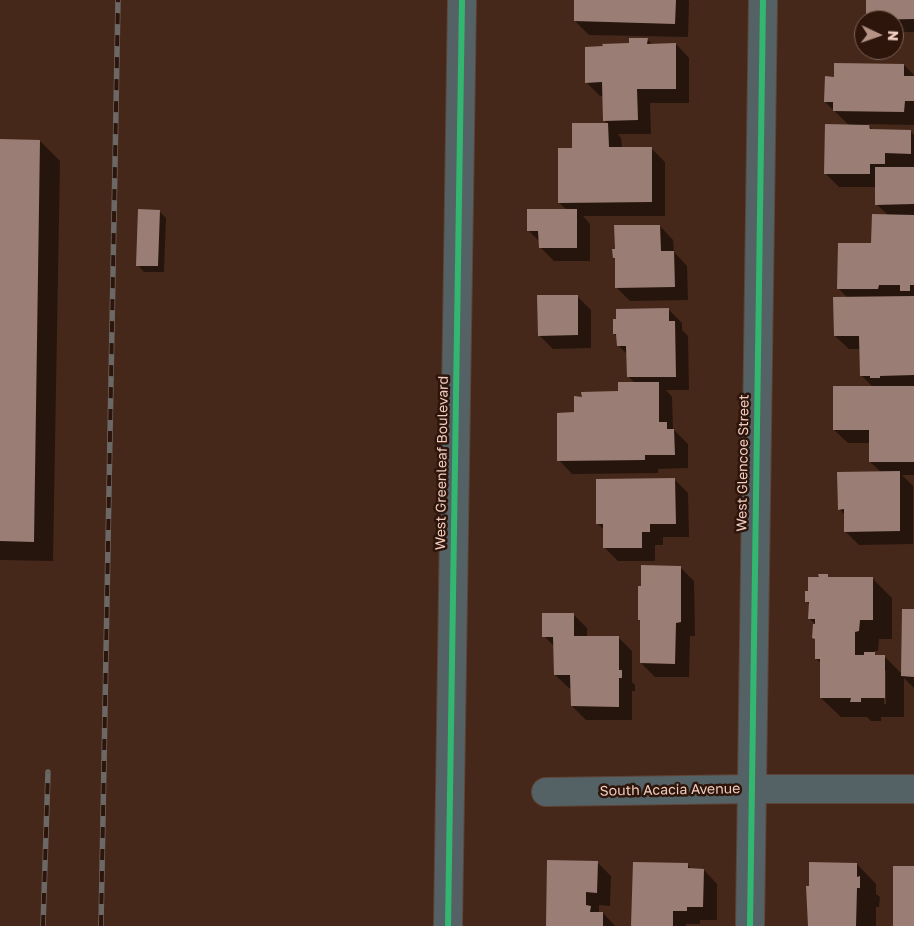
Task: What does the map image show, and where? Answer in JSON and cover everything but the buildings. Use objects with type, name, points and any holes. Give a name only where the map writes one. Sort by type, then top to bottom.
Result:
[{"type":"street","name":"West Greenleaf Boulevard","points":[[448,926],[462,0]]},
{"type":"street","name":"West Glencoe Street","points":[[750,926],[763,0]]},
{"type":"street","name":"South Acacia Avenue","points":[[546,792],[914,789]]},
{"type":"railway","points":[[101,926],[118,0]]},
{"type":"railway","points":[[43,926],[48,772]]},
{"type":"cycle path","points":[[448,926],[462,0]]},
{"type":"cycle path","points":[[750,926],[763,0]]}]
